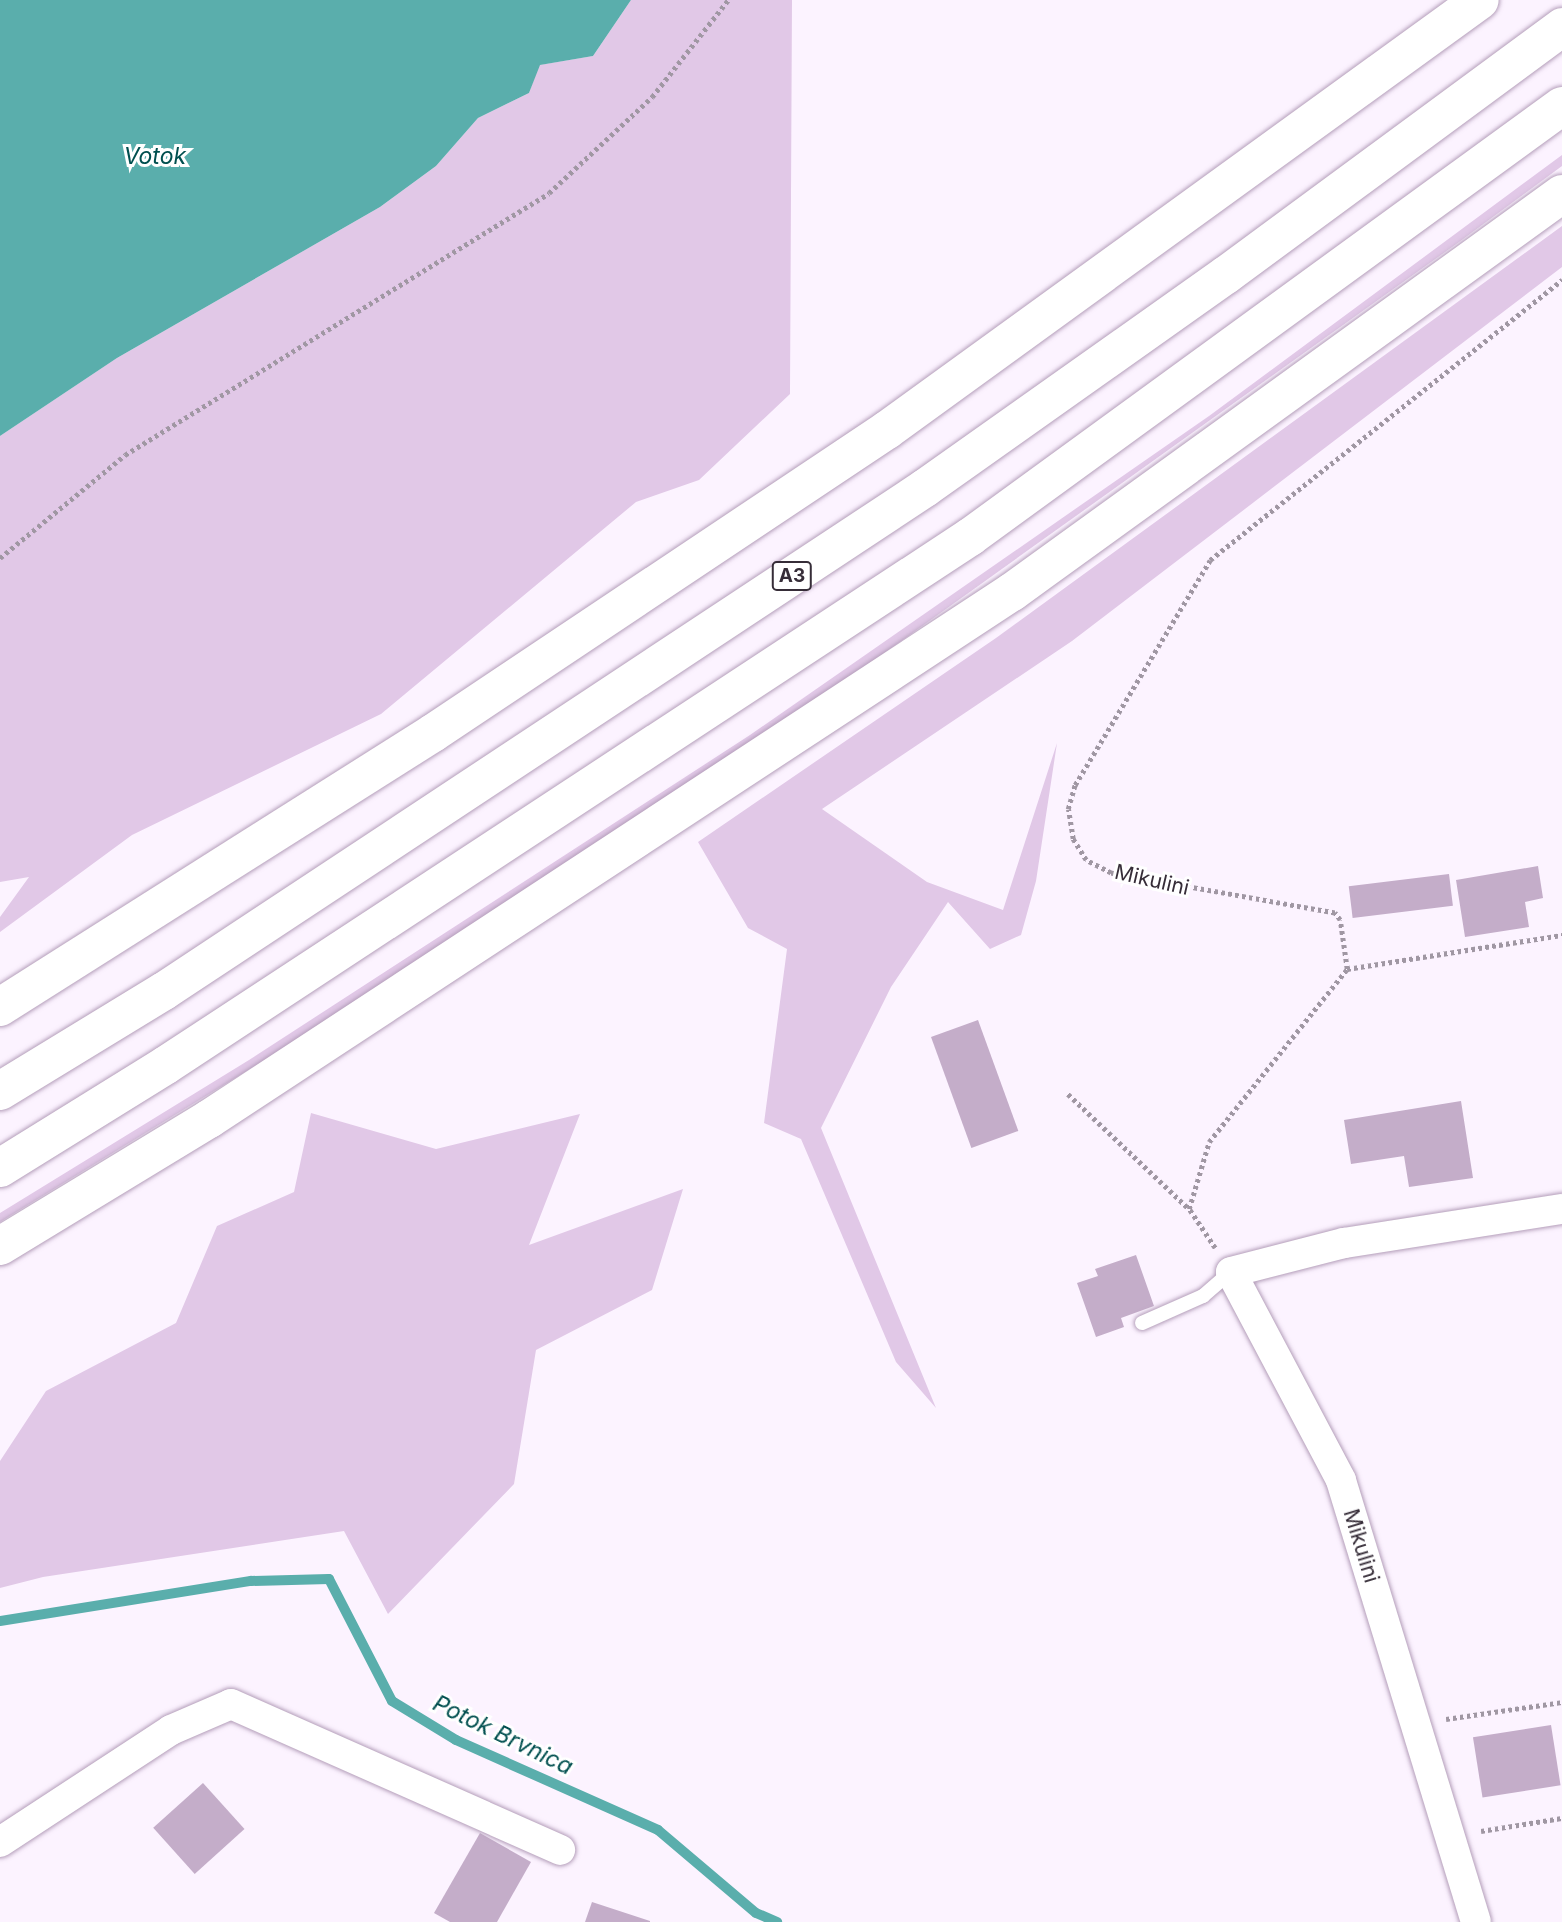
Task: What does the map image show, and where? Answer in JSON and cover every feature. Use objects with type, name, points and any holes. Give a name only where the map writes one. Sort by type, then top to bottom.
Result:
[{"type":"highway","points":[[0,1007],[433,733],[887,430],[1480,0]]},
{"type":"highway","name":"A3","points":[[0,1091],[176,984],[925,488],[1226,275],[1562,27]]},
{"type":"highway","points":[[0,1168],[166,1065],[970,537],[1562,106]]},
{"type":"highway","points":[[0,1246],[209,1119],[1012,593],[1562,194]]},
{"type":"street","points":[[1231,1272],[1343,1243],[1562,1209]]},
{"type":"street","name":"Mikulini","points":[[1231,1272],[1341,1480],[1476,1922]]},
{"type":"street","points":[[0,1842],[171,1730],[231,1704],[560,1850]]},
{"type":"lane","points":[[1142,1323],[1203,1296],[1231,1272]]},
{"type":"path","points":[[0,558],[125,456],[549,193],[652,97],[728,0]]},
{"type":"path","name":"Mikulini","points":[[1347,969],[1340,920],[1335,913],[1111,873],[1086,860],[1073,839],[1068,809],[1075,785],[1210,560],[1562,280]]},
{"type":"path","points":[[1189,1209],[1209,1142],[1347,969],[1562,935]]},
{"type":"path","points":[[1068,1094],[1189,1209],[1231,1272]]},
{"type":"path","points":[[1414,1724],[1562,1702]]},
{"type":"path","points":[[1449,1836],[1562,1818]]},
{"type":"shaded area","points":[[631,0],[792,0],[790,394],[699,480],[636,502],[381,714],[132,835],[0,932],[0,917],[29,877],[0,882],[0,436],[117,358],[380,207],[436,166],[478,118],[529,93],[539,65],[593,56]]},
{"type":"shaded area","points":[[1562,155],[1562,166],[1459,242],[841,684],[304,1036],[0,1222],[0,1213],[249,1060],[750,735],[1209,416]]},
{"type":"shaded area","points":[[1562,226],[1562,267],[1072,641],[822,809],[927,882],[1003,910],[1057,743],[1036,881],[1021,935],[990,949],[948,902],[891,987],[821,1128],[936,1408],[896,1362],[801,1139],[764,1123],[787,949],[748,928],[698,842],[996,638]]},
{"type":"shaded area","points":[[311,1113],[436,1149],[580,1114],[529,1245],[683,1189],[652,1290],[536,1350],[514,1484],[388,1614],[344,1531],[43,1577],[0,1588],[0,1461],[46,1391],[176,1323],[217,1226],[294,1192]]},
{"type":"water","name":"Votok","points":[[0,0],[631,0],[593,56],[540,65],[529,93],[478,118],[436,166],[380,207],[117,358],[0,436]]},
{"type":"building","points":[[1538,866],[1543,898],[1525,902],[1529,927],[1465,937],[1456,880]]},
{"type":"building","points":[[1449,874],[1453,906],[1353,918],[1349,886]]},
{"type":"building","points":[[978,1020],[1018,1131],[971,1148],[931,1037]]},
{"type":"building","points":[[1461,1101],[1473,1178],[1409,1187],[1404,1156],[1351,1164],[1344,1120]]},
{"type":"building","points":[[1136,1255],[1154,1306],[1121,1318],[1124,1327],[1096,1337],[1077,1283],[1098,1276],[1095,1269]]},
{"type":"building","points":[[1551,1725],[1561,1785],[1483,1798],[1473,1737]]},
{"type":"building","points":[[203,1783],[244,1829],[195,1874],[153,1828]]},
{"type":"building","points":[[480,1833],[531,1862],[497,1922],[450,1922],[434,1913]]},
{"type":"building","points":[[592,1902],[650,1921],[650,1922],[585,1922]]},
{"type":"waterway","name":"Potok Brvnica","points":[[0,1621],[251,1581],[329,1579],[392,1701],[456,1740],[658,1830],[756,1913],[777,1922]]}]
